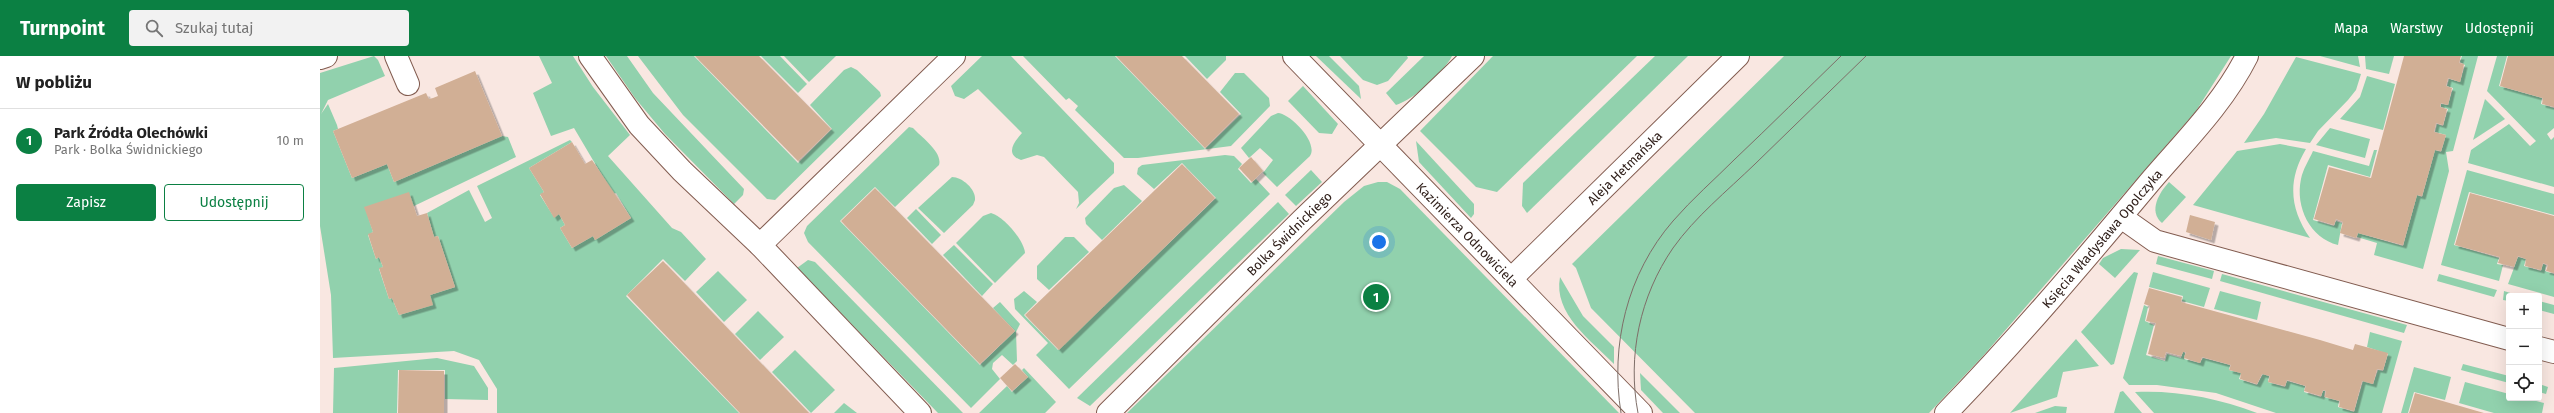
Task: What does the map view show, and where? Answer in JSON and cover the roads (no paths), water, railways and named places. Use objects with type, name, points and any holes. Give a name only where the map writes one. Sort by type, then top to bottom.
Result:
[{"type":"street","points":[[320,58],[326,56]]},
{"type":"street","points":[[396,56],[408,84]]},
{"type":"street","points":[[590,56],[639,125],[682,171],[760,245],[920,413]]},
{"type":"street","points":[[760,245],[954,56]]},
{"type":"street","name":"Kazimierza Odnowiciela","points":[[1294,56],[1641,413]]},
{"type":"street","name":"Bolka Świdnickiego","points":[[1108,413],[1473,56]]},
{"type":"street","name":"Aleja Hetmańska","points":[[1511,278],[1738,56]]},
{"type":"street","name":"Księcia Władysława Opolczyka","points":[[1946,413],[2008,349],[2121,217],[2225,93],[2246,56]]},
{"type":"street","points":[[2121,217],[2155,241],[2506,338]]},
{"type":"street","points":[[2542,349],[2554,352]]},
{"type":"tram line","points":[[1621,413],[1618,387],[1620,336],[1633,287],[1657,242],[1673,221],[1688,205],[1841,56]]},
{"type":"tram line","points":[[1638,413],[1634,370],[1639,327],[1652,286],[1673,248],[1701,215],[1866,56]]},
{"type":"place","name":"Park Źródła Olechówki","points":[[1376,297]]}]
